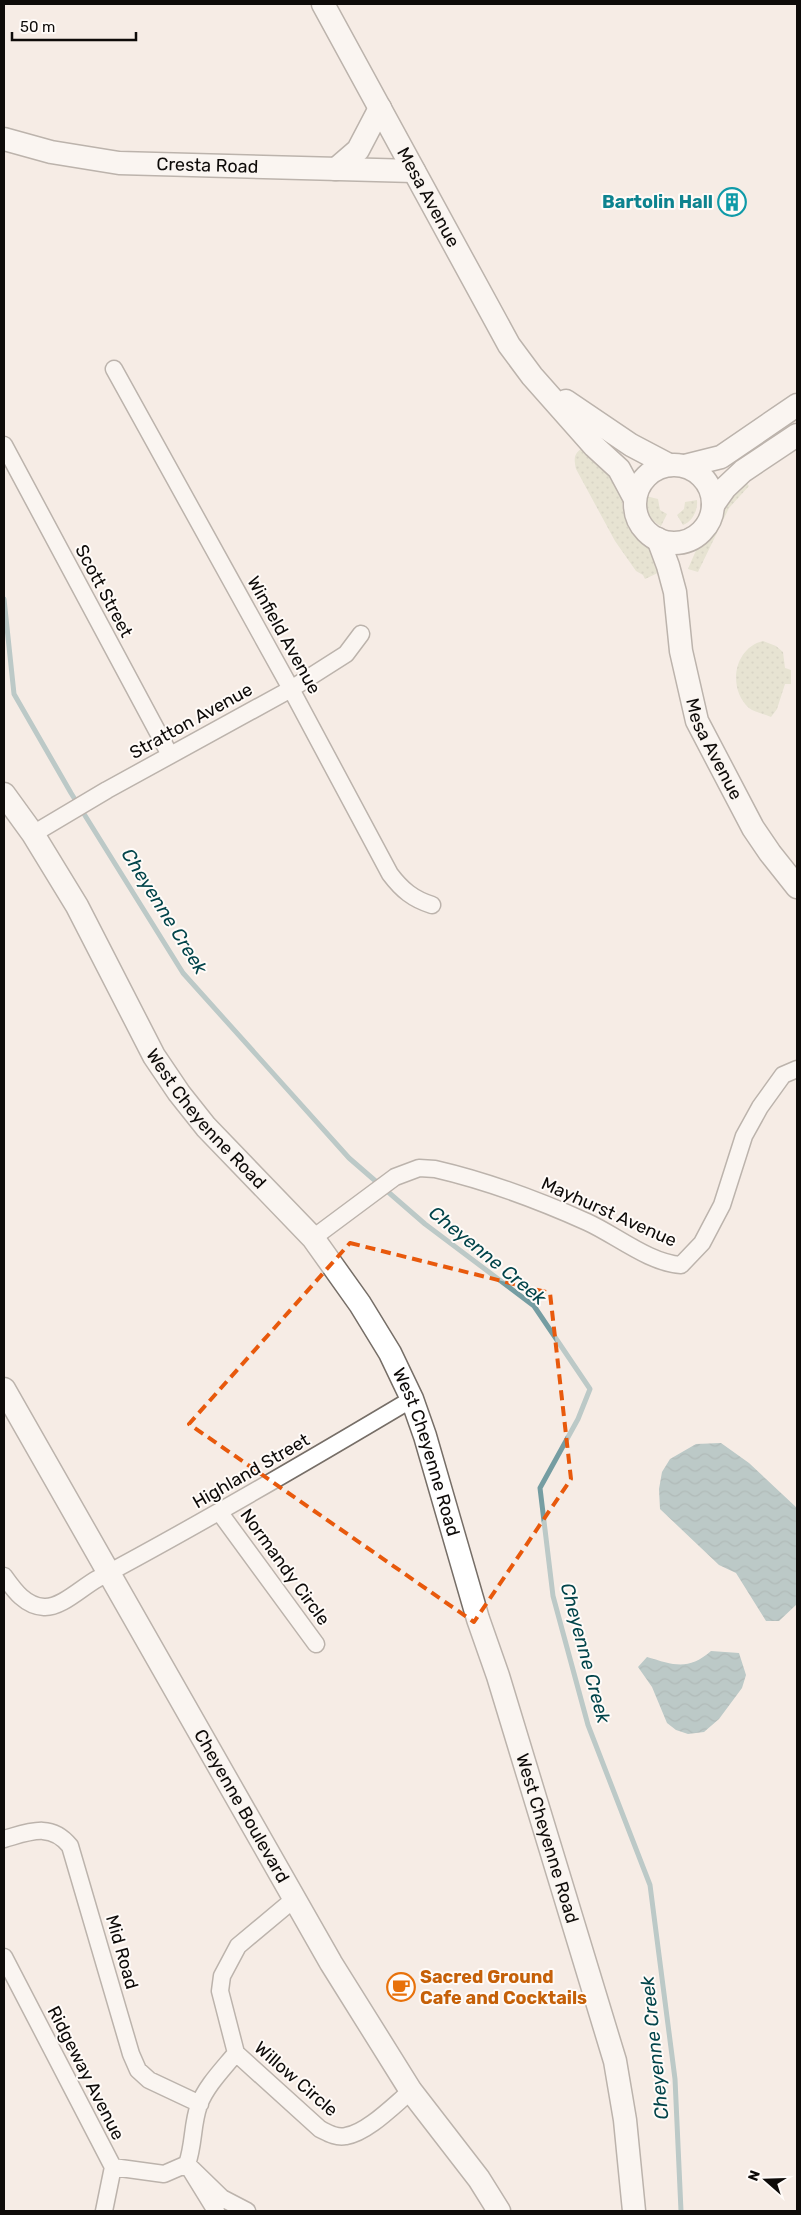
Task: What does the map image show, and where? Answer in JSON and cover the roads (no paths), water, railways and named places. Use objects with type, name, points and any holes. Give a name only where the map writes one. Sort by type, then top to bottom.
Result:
[{"type":"street","name":"Mesa Avenue","points":[[323,4],[509,345],[532,376],[543,386],[594,446],[620,469],[635,499]]},
{"type":"street","points":[[336,169],[358,150],[380,108]]},
{"type":"street","name":"Cresta Road","points":[[4,139],[51,152],[119,163],[414,171]]},
{"type":"street","name":"Winfield Avenue","points":[[114,369],[291,689],[390,874],[404,892],[432,905]]},
{"type":"street","name":"Mesa Avenue","points":[[543,386],[631,445],[677,466]]},
{"type":"street","points":[[797,405],[721,457],[656,469],[646,476],[639,486],[635,499],[635,511],[640,523],[647,532],[658,539],[670,543],[683,542],[696,536],[704,528],[710,517],[713,505],[725,488],[743,471],[797,435]]},
{"type":"street","name":"Scott Street","points":[[4,445],[170,755]]},
{"type":"street","points":[[677,466],[698,474],[708,485],[713,505]]},
{"type":"street","name":"Mesa Avenue","points":[[675,592],[687,551],[696,536]]},
{"type":"street","name":"Mesa Avenue","points":[[658,539],[675,592],[682,658],[697,721],[753,828],[797,887]]},
{"type":"street","name":"Stratton Avenue","points":[[33,834],[170,755],[291,689],[346,654],[361,634]]},
{"type":"street","name":"West Cheyenne Road","points":[[4,794],[33,834],[77,906],[154,1056],[179,1093],[206,1127],[313,1238],[360,1304],[390,1353],[412,1399],[425,1436],[478,1620],[498,1676],[612,2052],[625,2120],[634,2211]]},
{"type":"street","name":"Mayhurst Avenue","points":[[313,1238],[392,1180],[419,1168],[435,1169],[453,1173],[555,1208],[596,1226],[655,1258],[670,1264],[681,1265],[702,1244],[722,1205],[744,1136],[760,1107],[783,1075],[797,1069]]},
{"type":"street","name":"Cheyenne Boulevard","points":[[4,1390],[293,1900],[364,2017],[412,2091],[479,2179],[499,2211]]},
{"type":"street","name":"Highland Street","points":[[4,1576],[18,1596],[30,1604],[44,1607],[58,1605],[82,1587],[220,1512],[412,1399]]},
{"type":"street","name":"Normandy Circle","points":[[220,1512],[316,1644]]},
{"type":"street","name":"Mid Road","points":[[4,1838],[40,1830],[62,1837],[70,1846],[131,2054],[138,2070],[149,2080],[200,2104]]},
{"type":"street","name":"Willow Circle","points":[[293,1900],[238,1946],[222,1976],[220,1991],[222,2005],[236,2053],[320,2129],[334,2136],[345,2137],[358,2132],[412,2091]]},
{"type":"street","name":"Ridgeway Avenue","points":[[4,1957],[113,2167],[104,2211]]},
{"type":"street","points":[[216,2211],[188,2164],[192,2150],[196,2116],[200,2104],[209,2087],[236,2053]]},
{"type":"street","points":[[113,2167],[164,2174],[188,2164]]},
{"type":"street","points":[[188,2164],[222,2198],[247,2211]]},
{"type":"water","points":[[721,1443],[749,1463],[797,1508],[797,1604],[779,1621],[766,1621],[736,1573],[719,1565],[660,1509],[659,1489],[662,1472],[670,1459],[696,1444]]},
{"type":"water","points":[[711,1651],[739,1653],[746,1675],[742,1688],[719,1719],[704,1732],[688,1734],[676,1730],[667,1723],[652,1687],[638,1667],[647,1657],[673,1664],[688,1664]]},
{"type":"waterway","name":"Cheyenne Creek","points":[[4,599],[14,694],[71,793],[183,973],[349,1158],[425,1224],[534,1306],[590,1389],[578,1419],[540,1488],[553,1596],[588,1725],[650,1885],[675,2079],[681,2211]]},
{"type":"place","name":"Bartolin Hall","points":[[732,202]]},
{"type":"place","name":"Sacred Ground Cafe and Cocktails","points":[[401,1987]]}]
